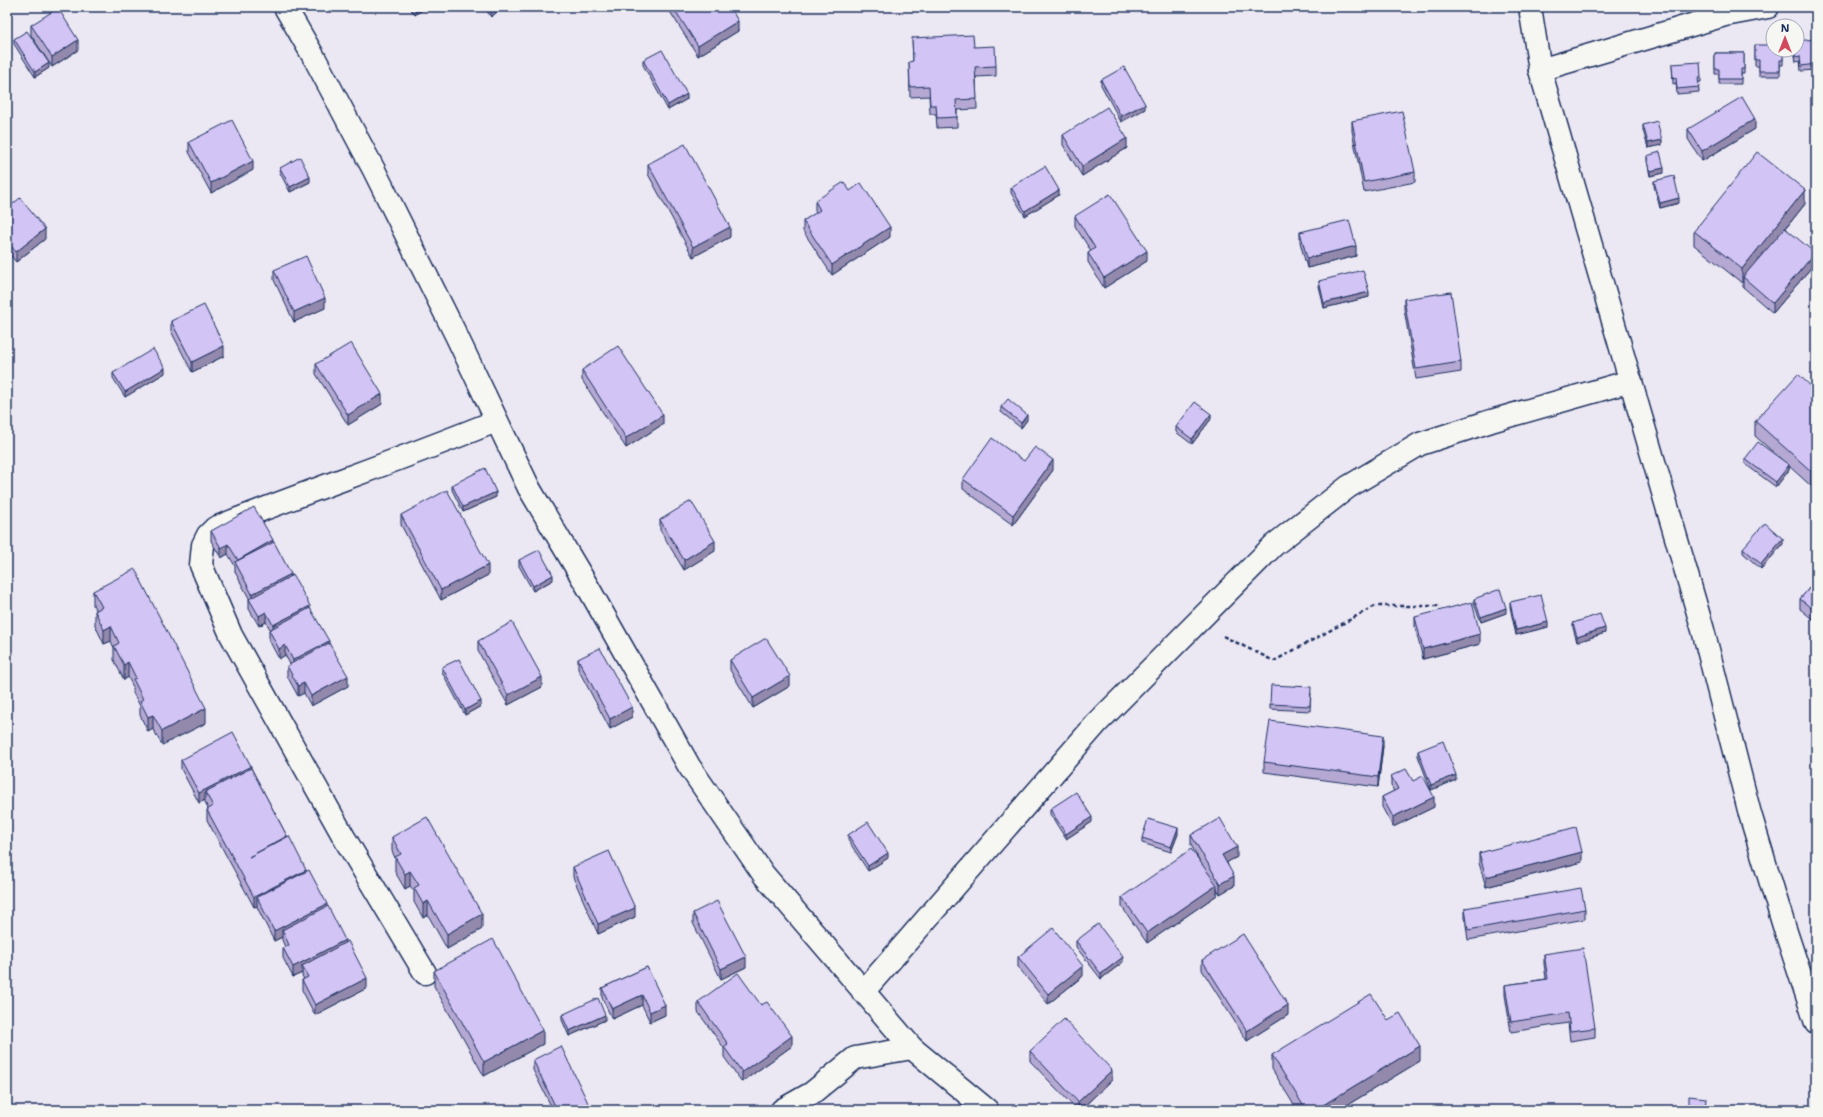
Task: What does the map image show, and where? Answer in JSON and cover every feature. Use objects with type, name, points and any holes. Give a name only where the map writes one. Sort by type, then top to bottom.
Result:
[{"type":"street","points":[[285,7],[374,170],[457,337],[529,488],[589,589],[689,766],[764,875],[863,992],[912,1048],[987,1110]]},
{"type":"street","points":[[1530,7],[1540,70],[1703,630],[1750,814],[1784,926],[1816,1023]]},
{"type":"street","points":[[1540,70],[1725,15],[1768,7]]},
{"type":"street","points":[[863,992],[1097,723],[1274,545],[1348,487],[1420,444],[1491,421],[1631,381]]},
{"type":"street","points":[[424,973],[345,839],[231,635],[201,566],[203,545],[208,535],[215,528],[429,449],[496,421]]},
{"type":"street","points":[[782,1110],[812,1093],[855,1058],[912,1048]]},
{"type":"path","points":[[1196,623],[1274,661],[1375,606],[1441,606]]},
{"type":"building","points":[[673,7],[730,7],[738,21],[698,46]]},
{"type":"building","points":[[58,8],[78,40],[52,57],[31,25]]},
{"type":"building","points":[[27,31],[49,63],[35,72],[14,39]]},
{"type":"building","points":[[973,35],[974,47],[995,46],[996,66],[975,67],[977,99],[956,100],[957,117],[937,118],[936,105],[930,105],[929,86],[910,87],[909,62],[913,61],[912,38]]},
{"type":"building","points":[[1816,39],[1816,64],[1801,66],[1800,58],[1805,58],[1805,40]]},
{"type":"building","points":[[1755,45],[1765,45],[1765,58],[1783,58],[1783,60],[1780,60],[1780,71],[1759,71],[1759,60],[1755,60]]},
{"type":"building","points":[[662,50],[687,94],[668,105],[643,60]]},
{"type":"building","points":[[1715,53],[1744,53],[1744,69],[1741,69],[1741,79],[1719,79],[1719,69],[1715,69]]},
{"type":"building","points":[[1700,62],[1701,77],[1698,77],[1699,87],[1677,89],[1676,78],[1673,79],[1672,64]]},
{"type":"building","points":[[1124,67],[1145,104],[1121,116],[1101,80]]},
{"type":"building","points":[[1742,97],[1755,119],[1702,151],[1688,129]]},
{"type":"building","points":[[1107,107],[1127,138],[1082,166],[1063,135]]},
{"type":"building","points":[[1402,111],[1415,172],[1364,182],[1352,121]]},
{"type":"building","points":[[232,120],[253,161],[211,183],[189,142]]},
{"type":"building","points":[[1657,121],[1662,140],[1648,143],[1643,125]]},
{"type":"building","points":[[685,144],[730,227],[693,247],[648,164]]},
{"type":"building","points":[[1660,152],[1664,168],[1650,171],[1647,156]]},
{"type":"building","points":[[1757,152],[1805,190],[1742,269],[1694,231]]},
{"type":"building","points":[[300,157],[310,177],[290,187],[280,168]]},
{"type":"building","points":[[1045,166],[1059,190],[1025,211],[1011,187]]},
{"type":"building","points":[[1674,176],[1679,198],[1660,203],[1654,181]]},
{"type":"building","points":[[844,182],[850,191],[861,183],[890,227],[832,265],[803,221],[820,210],[815,201]]},
{"type":"building","points":[[1110,194],[1147,251],[1104,278],[1088,253],[1095,248],[1075,216]]},
{"type":"building","points":[[20,198],[45,229],[16,252],[7,241],[7,209]]},
{"type":"building","points":[[1349,220],[1356,246],[1307,258],[1300,232]]},
{"type":"building","points":[[1785,228],[1815,253],[1773,303],[1743,277]]},
{"type":"building","points":[[306,256],[325,298],[294,312],[274,270]]},
{"type":"building","points":[[1363,270],[1369,292],[1324,303],[1319,281]]},
{"type":"building","points":[[1451,292],[1461,362],[1416,369],[1404,299]]},
{"type":"building","points":[[204,305],[224,346],[192,362],[171,321]]},
{"type":"building","points":[[351,343],[382,394],[348,415],[316,364]]},
{"type":"building","points":[[618,346],[663,415],[626,438],[582,370]]},
{"type":"building","points":[[153,349],[165,368],[125,392],[113,373]]},
{"type":"building","points":[[1798,374],[1816,391],[1816,466],[1811,471],[1755,421]]},
{"type":"building","points":[[1008,399],[1027,415],[1021,423],[1001,407]]},
{"type":"building","points":[[1195,402],[1211,414],[1192,439],[1176,427]]},
{"type":"building","points":[[992,438],[1024,461],[1035,447],[1053,460],[1013,515],[963,479]]},
{"type":"building","points":[[1758,442],[1789,465],[1776,482],[1745,459]]},
{"type":"building","points":[[485,468],[496,492],[463,507],[452,485]]},
{"type":"building","points":[[447,490],[488,565],[441,590],[401,515]]},
{"type":"building","points":[[691,501],[715,541],[684,560],[660,520]]},
{"type":"building","points":[[254,507],[273,540],[238,560],[228,544],[221,548],[211,531]]},
{"type":"building","points":[[1765,523],[1783,539],[1761,564],[1743,548]]},
{"type":"building","points":[[274,542],[291,574],[252,594],[235,562]]},
{"type":"building","points":[[539,550],[553,575],[533,586],[519,560]]},
{"type":"building","points":[[135,569],[206,708],[162,731],[153,715],[148,717],[140,701],[143,699],[133,679],[136,678],[128,662],[124,665],[114,646],[119,643],[111,626],[104,630],[95,611],[102,607],[93,591]]},
{"type":"building","points":[[293,575],[310,606],[273,625],[266,612],[259,616],[249,599]]},
{"type":"building","points":[[1816,580],[1816,612],[1800,599]]},
{"type":"building","points":[[1500,589],[1506,608],[1481,617],[1474,599]]},
{"type":"building","points":[[1541,595],[1548,622],[1516,630],[1510,602]]},
{"type":"building","points":[[1472,602],[1480,634],[1423,649],[1415,617]]},
{"type":"building","points":[[310,608],[329,641],[293,660],[285,645],[279,649],[269,630]]},
{"type":"building","points":[[1600,614],[1605,628],[1577,637],[1573,623]]},
{"type":"building","points":[[512,622],[542,677],[508,695],[478,641]]},
{"type":"building","points":[[766,638],[790,676],[753,698],[730,660]]},
{"type":"building","points":[[329,643],[348,676],[311,696],[304,683],[298,686],[287,666]]},
{"type":"building","points":[[600,648],[632,707],[610,719],[578,659]]},
{"type":"building","points":[[459,659],[481,701],[465,710],[442,667]]},
{"type":"building","points":[[1271,685],[1311,687],[1310,706],[1270,704]]},
{"type":"building","points":[[1270,721],[1383,736],[1378,777],[1264,762]]},
{"type":"building","points":[[233,732],[251,766],[199,793],[181,760]]},
{"type":"building","points":[[1443,741],[1456,775],[1431,785],[1418,751]]},
{"type":"building","points":[[251,768],[287,836],[249,857],[289,836],[306,870],[254,897],[207,810],[213,806],[205,792]]},
{"type":"building","points":[[1406,769],[1413,781],[1423,776],[1434,797],[1393,817],[1382,797],[1398,789],[1391,776]]},
{"type":"building","points":[[1076,792],[1092,817],[1066,834],[1050,809]]},
{"type":"building","points":[[427,817],[482,914],[447,934],[428,901],[423,904],[414,888],[419,885],[410,871],[405,874],[395,857],[401,854],[392,837]]},
{"type":"building","points":[[1220,818],[1237,847],[1222,855],[1234,876],[1220,884],[1191,835]]},
{"type":"building","points":[[1148,819],[1178,828],[1171,847],[1142,838]]},
{"type":"building","points":[[868,822],[888,853],[868,866],[848,835]]},
{"type":"building","points":[[1576,827],[1582,852],[1486,877],[1479,853]]},
{"type":"building","points":[[1191,849],[1217,885],[1147,933],[1122,897]]},
{"type":"building","points":[[609,851],[635,908],[598,924],[573,867]]},
{"type":"building","points":[[309,870],[327,904],[274,931],[257,897]]},
{"type":"building","points":[[1581,888],[1585,909],[1468,930],[1465,908]]},
{"type":"building","points":[[717,901],[746,957],[721,969],[693,913]]},
{"type":"building","points":[[328,906],[345,940],[293,967],[283,948],[289,945],[282,930]]},
{"type":"building","points":[[1098,924],[1123,957],[1101,974],[1076,941]]},
{"type":"building","points":[[1053,928],[1083,966],[1048,994],[1018,957]]},
{"type":"building","points":[[1243,934],[1288,1005],[1247,1031],[1202,960]]},
{"type":"building","points":[[493,939],[543,1030],[484,1062],[434,971]]},
{"type":"building","points":[[348,941],[367,978],[315,1005],[302,980],[308,977],[302,966]]},
{"type":"building","points":[[1583,948],[1595,1028],[1570,1031],[1568,1013],[1511,1022],[1505,985],[1548,979],[1544,954]]},
{"type":"building","points":[[647,967],[665,1005],[650,1012],[642,995],[612,1009],[602,988]]},
{"type":"building","points":[[738,973],[761,1005],[767,1002],[792,1036],[742,1072],[724,1047],[728,1044],[698,1002]]},
{"type":"building","points":[[1371,994],[1388,1020],[1400,1013],[1420,1046],[1315,1110],[1306,1110],[1272,1055]]},
{"type":"building","points":[[598,998],[605,1015],[569,1031],[562,1015]]},
{"type":"building","points":[[1064,1019],[1112,1070],[1078,1102],[1030,1051]]},
{"type":"building","points":[[561,1046],[589,1105],[579,1110],[557,1110],[533,1060]]},
{"type":"building","points":[[1689,1096],[1706,1098],[1705,1110],[1689,1110]]}]
